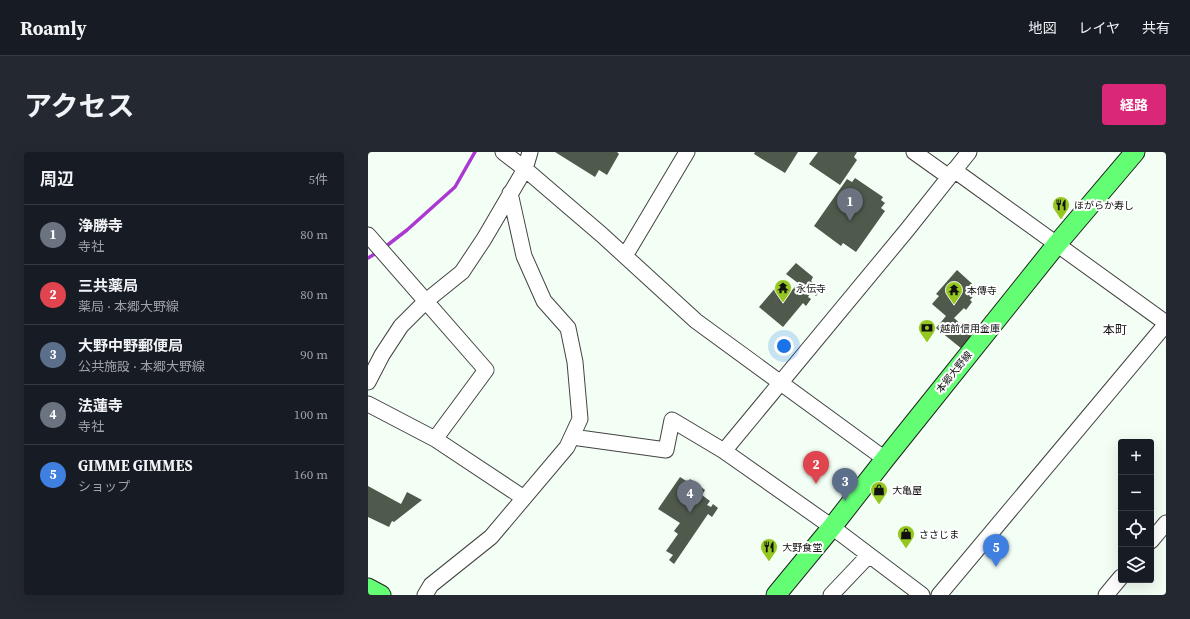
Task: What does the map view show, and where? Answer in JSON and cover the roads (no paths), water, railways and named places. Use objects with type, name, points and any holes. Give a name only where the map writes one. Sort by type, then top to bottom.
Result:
[{"type":"main road","name":"本郷大野線","points":[[776,595],[832,527],[1057,244],[1136,152]]},
{"type":"main road","points":[[368,588],[381,595]]},
{"type":"street","points":[[503,152],[526,169],[602,234],[696,321],[885,459]]},
{"type":"street","points":[[368,382],[382,355],[401,326],[426,301],[462,272],[484,239],[510,193],[526,169],[530,152]]},
{"type":"street","points":[[625,256],[687,152]]},
{"type":"street","points":[[914,152],[952,174],[1057,244],[1166,323],[939,595]]},
{"type":"street","points":[[724,451],[907,230],[969,152]]},
{"type":"street","points":[[425,595],[431,585],[492,537],[567,447],[580,419],[575,362],[568,328],[544,301],[524,256],[510,193]]},
{"type":"street","points":[[377,245],[486,370],[435,439]]},
{"type":"street","points":[[368,404],[435,439],[524,498]]},
{"type":"street","points":[[572,437],[666,450],[672,420],[724,451],[832,527],[922,595]]},
{"type":"street","points":[[1154,537],[1166,523]]},
{"type":"street","points":[[831,595],[869,555]]},
{"type":"street","points":[[1106,595],[1118,581]]},
{"type":"waterway","points":[[385,247],[407,230],[455,187],[475,152]]},
{"type":"waterway","points":[[368,258],[378,252]]},
{"type":"place","name":"ほがらか寿し","points":[[1061,220]]},
{"type":"place","name":"浄勝寺","points":[[850,221]]},
{"type":"place","name":"永伝寺","points":[[783,303]]},
{"type":"place","name":"本傳寺","points":[[954,305]]},
{"type":"place","name":"越前信用金庫","points":[[927,343]]},
{"type":"place","name":"三共薬局","points":[[816,484]]},
{"type":"place","name":"大野中野郵便局","points":[[845,501]]},
{"type":"place","name":"大亀屋","points":[[879,505]]},
{"type":"place","name":"法蓮寺","points":[[690,513]]},
{"type":"place","name":"ささじま","points":[[906,549]]},
{"type":"place","name":"大野食堂","points":[[769,562]]},
{"type":"place","name":"GIMME GIMMES","points":[[996,567]]},
{"type":"district","name":"本町","points":[[1115,330]]}]
